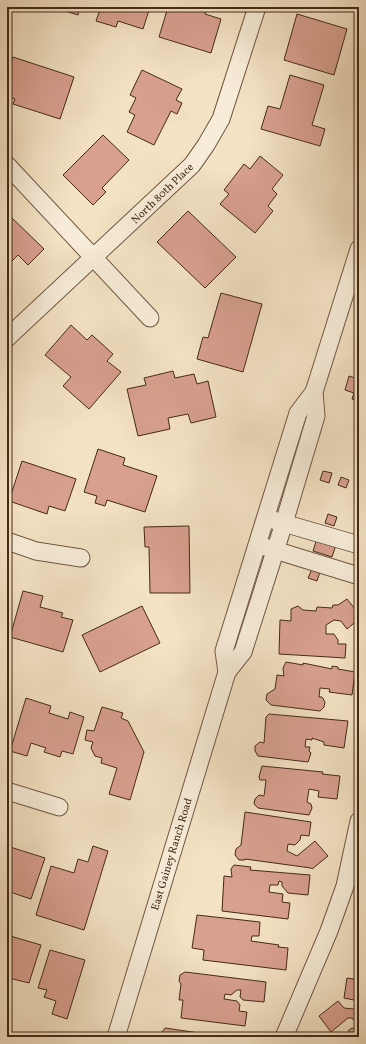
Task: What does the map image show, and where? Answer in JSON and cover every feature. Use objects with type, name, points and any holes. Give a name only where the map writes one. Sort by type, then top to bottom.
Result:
[{"type":"street","name":"North 80th Place","points":[[7,338],[192,165],[221,120],[257,7]]},
{"type":"street","points":[[7,165],[150,318]]},
{"type":"street","name":"East Gainey Ranch Road","points":[[227,672],[224,651],[298,413],[314,392],[359,249]]},
{"type":"street","name":"East Gainey Ranch Road","points":[[116,1037],[227,672],[243,652],[276,550],[316,416],[314,392]]},
{"type":"street","points":[[266,518],[359,545]]},
{"type":"street","points":[[7,542],[36,551],[81,558]]},
{"type":"street","points":[[258,544],[359,576]]},
{"type":"street","points":[[7,791],[60,807]]},
{"type":"street","points":[[284,1037],[329,931],[345,886],[359,821]]},
{"type":"building","points":[[52,7],[80,7],[78,15]]},
{"type":"building","points":[[101,7],[150,7],[143,29],[118,21],[116,27],[96,21]]},
{"type":"building","points":[[168,7],[207,7],[205,14],[221,19],[211,53],[159,37]]},
{"type":"building","points":[[297,14],[347,29],[334,75],[284,60]]},
{"type":"building","points":[[13,57],[74,77],[60,119],[13,104],[15,99],[7,96],[7,74]]},
{"type":"building","points":[[142,70],[182,89],[176,100],[182,103],[177,114],[171,111],[154,145],[127,132],[135,115],[129,112],[136,98],[130,95]]},
{"type":"building","points":[[290,75],[324,85],[312,125],[325,129],[320,146],[261,129],[268,106],[280,109]]},
{"type":"building","points":[[103,135],[129,160],[102,188],[106,192],[93,205],[63,175]]},
{"type":"building","points":[[260,156],[283,175],[272,189],[277,194],[268,206],[273,211],[255,233],[220,204],[229,194],[224,190],[244,164],[250,169]]},
{"type":"building","points":[[188,211],[236,257],[205,288],[157,242]]},
{"type":"building","points":[[10,216],[44,249],[28,265],[18,255],[7,266],[7,219]]},
{"type":"building","points":[[221,293],[262,304],[243,372],[197,359],[203,337],[208,338]]},
{"type":"building","points":[[71,325],[87,340],[92,335],[113,354],[107,361],[121,372],[89,409],[63,386],[71,377],[45,355]]},
{"type":"building","points":[[173,371],[175,378],[194,374],[197,384],[208,381],[216,417],[191,423],[188,414],[168,418],[170,429],[138,436],[127,389],[146,385],[144,378]]},
{"type":"building","points":[[349,376],[358,379],[359,377],[359,401],[352,399],[354,393],[345,390]]},
{"type":"building","points":[[98,449],[125,458],[123,465],[157,476],[145,512],[107,500],[105,506],[95,503],[97,496],[84,492]]},
{"type":"building","points":[[22,461],[76,479],[65,511],[49,506],[47,514],[9,501]]},
{"type":"building","points":[[323,471],[332,473],[329,483],[320,480]]},
{"type":"building","points":[[341,477],[349,480],[346,488],[338,485]]},
{"type":"building","points":[[328,514],[337,517],[334,526],[325,523]]},
{"type":"building","points":[[189,526],[190,593],[150,593],[149,547],[145,547],[144,527]]},
{"type":"building","points":[[317,539],[336,545],[332,557],[313,551]]},
{"type":"building","points":[[312,569],[320,572],[317,581],[308,578]]},
{"type":"building","points":[[23,591],[43,596],[40,607],[63,613],[61,617],[73,620],[63,652],[10,637]]},
{"type":"building","points":[[347,599],[359,614],[359,619],[347,629],[341,621],[334,620],[326,625],[326,634],[334,634],[338,640],[338,644],[346,644],[345,658],[279,654],[280,620],[291,621],[291,609],[298,606],[303,610],[316,611],[317,607],[332,608],[333,605],[338,605]]},
{"type":"building","points":[[142,606],[160,643],[100,672],[82,635]]},
{"type":"building","points":[[286,662],[303,665],[303,663],[332,669],[332,666],[338,667],[338,669],[355,672],[352,695],[329,692],[330,689],[320,688],[319,697],[322,697],[325,702],[324,707],[320,711],[271,705],[266,700],[267,694],[275,689],[277,675],[284,676],[283,668]]},
{"type":"building","points":[[26,698],[51,706],[49,713],[68,719],[70,712],[84,717],[73,754],[62,751],[60,757],[44,752],[46,748],[31,743],[27,756],[10,751]]},
{"type":"building","points":[[102,707],[123,713],[121,718],[128,721],[144,752],[130,800],[109,794],[117,768],[101,763],[102,758],[95,756],[91,748],[93,742],[85,740],[87,730],[94,731]]},
{"type":"building","points":[[269,714],[348,721],[344,748],[324,745],[324,742],[312,738],[312,740],[306,739],[305,747],[310,747],[309,751],[311,753],[308,762],[258,756],[255,751],[255,746],[260,742],[264,743],[266,717]]},
{"type":"building","points":[[262,766],[323,772],[322,774],[340,776],[337,799],[318,797],[319,791],[309,789],[307,802],[311,804],[312,808],[309,815],[258,808],[254,804],[255,799],[259,795],[264,796],[266,780],[260,780],[259,777]]},
{"type":"building","points":[[245,812],[311,822],[309,836],[301,835],[300,840],[295,845],[288,844],[287,851],[297,856],[315,841],[328,856],[312,869],[245,859],[239,860],[235,855],[236,849],[241,845]]},
{"type":"building","points":[[7,846],[45,858],[31,899],[7,891]]},
{"type":"building","points":[[93,846],[108,851],[84,930],[36,915],[51,866],[74,873],[78,859],[88,862]]},
{"type":"building","points":[[234,865],[251,867],[250,870],[310,875],[308,895],[288,893],[282,886],[282,882],[279,881],[278,885],[270,885],[269,892],[283,894],[282,902],[290,903],[288,919],[222,911],[224,876],[232,877],[231,869]]},
{"type":"building","points":[[197,915],[260,922],[259,936],[252,936],[251,941],[279,945],[278,947],[288,948],[286,970],[203,960],[204,950],[192,948]]},
{"type":"building","points":[[7,935],[41,945],[29,983],[9,978],[7,985]]},
{"type":"building","points":[[50,950],[85,960],[67,1019],[52,1014],[56,1001],[44,997],[47,990],[38,988]]},
{"type":"building","points":[[185,972],[266,982],[264,1002],[243,1000],[240,997],[241,990],[237,990],[231,995],[225,994],[224,999],[237,1001],[240,1005],[239,1011],[247,1012],[245,1026],[181,1018],[183,1000],[179,1000],[181,984],[179,981],[180,975]]},
{"type":"building","points":[[347,978],[359,980],[359,1001],[344,998]]},
{"type":"building","points":[[338,1001],[344,1008],[353,1009],[359,1006],[359,1037],[348,1037],[349,1030],[352,1028],[356,1029],[356,1023],[352,1018],[348,1018],[331,1032],[319,1016]]},
{"type":"building","points":[[165,1028],[206,1034],[236,1037],[161,1037]]}]
